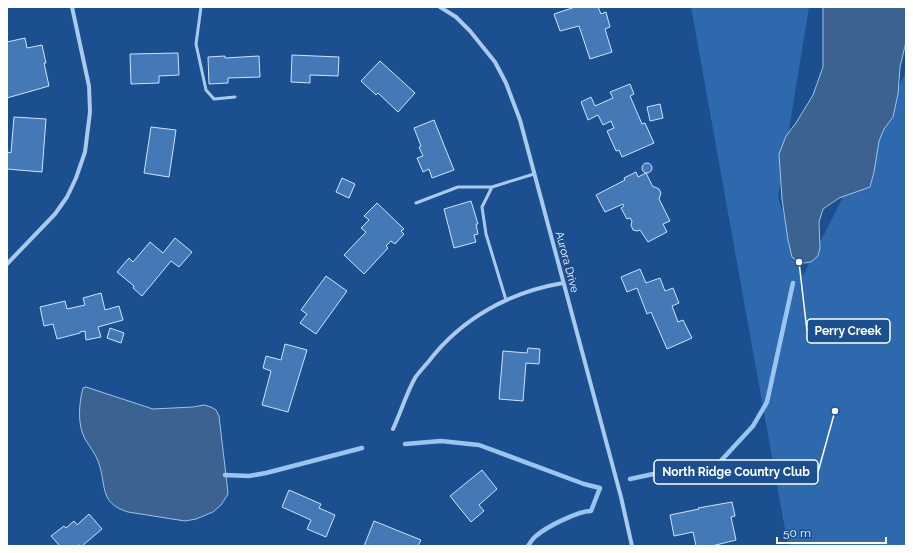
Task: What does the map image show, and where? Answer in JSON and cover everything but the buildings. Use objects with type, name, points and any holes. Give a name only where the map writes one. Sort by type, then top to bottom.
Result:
[{"type":"street","points":[[7,264],[55,214],[76,178],[84,152],[90,112],[89,86],[72,7]]},
{"type":"street","name":"Aurora Drive","points":[[440,7],[456,17],[470,30],[494,62],[514,101],[621,497],[632,546]]},
{"type":"street","points":[[393,429],[403,408],[406,396],[416,377],[439,348],[453,334],[477,316],[514,296],[545,286],[563,283]]},
{"type":"lane","points":[[201,7],[196,44],[206,90],[214,99],[235,97]]},
{"type":"lane","points":[[416,203],[458,187],[492,187],[534,174]]},
{"type":"lane","points":[[492,187],[482,207],[486,234],[506,300]]},
{"type":"shaded area","points":[[691,7],[809,7],[778,197],[803,276],[906,72],[906,546],[788,546]]},
{"type":"shaded area","points":[[823,7],[906,7],[906,42],[900,67],[898,94],[893,117],[884,129],[879,141],[870,187],[839,198],[823,209],[819,222],[820,248],[818,256],[811,262],[804,263],[799,262],[792,257],[788,240],[782,199],[779,154],[786,136],[796,123],[813,95],[823,67]]},
{"type":"shaded area","points":[[86,387],[153,409],[204,405],[216,410],[219,416],[228,494],[221,505],[213,512],[196,519],[185,521],[128,512],[118,508],[112,503],[105,492],[98,461],[82,433],[80,420],[80,400],[83,388]]},
{"type":"waterway","points":[[630,479],[672,470],[702,468],[717,465],[753,426],[767,402],[793,283]]},
{"type":"waterway","points":[[405,444],[441,441],[479,445],[584,484],[600,488],[591,511],[578,514],[554,524],[535,537],[528,546]]},
{"type":"waterway","points":[[225,475],[249,476],[266,473],[362,448]]},
{"type":"place","name":"Perry Creek","points":[[799,262]]},
{"type":"place","name":"North Ridge Country Club","points":[[835,411]]}]
